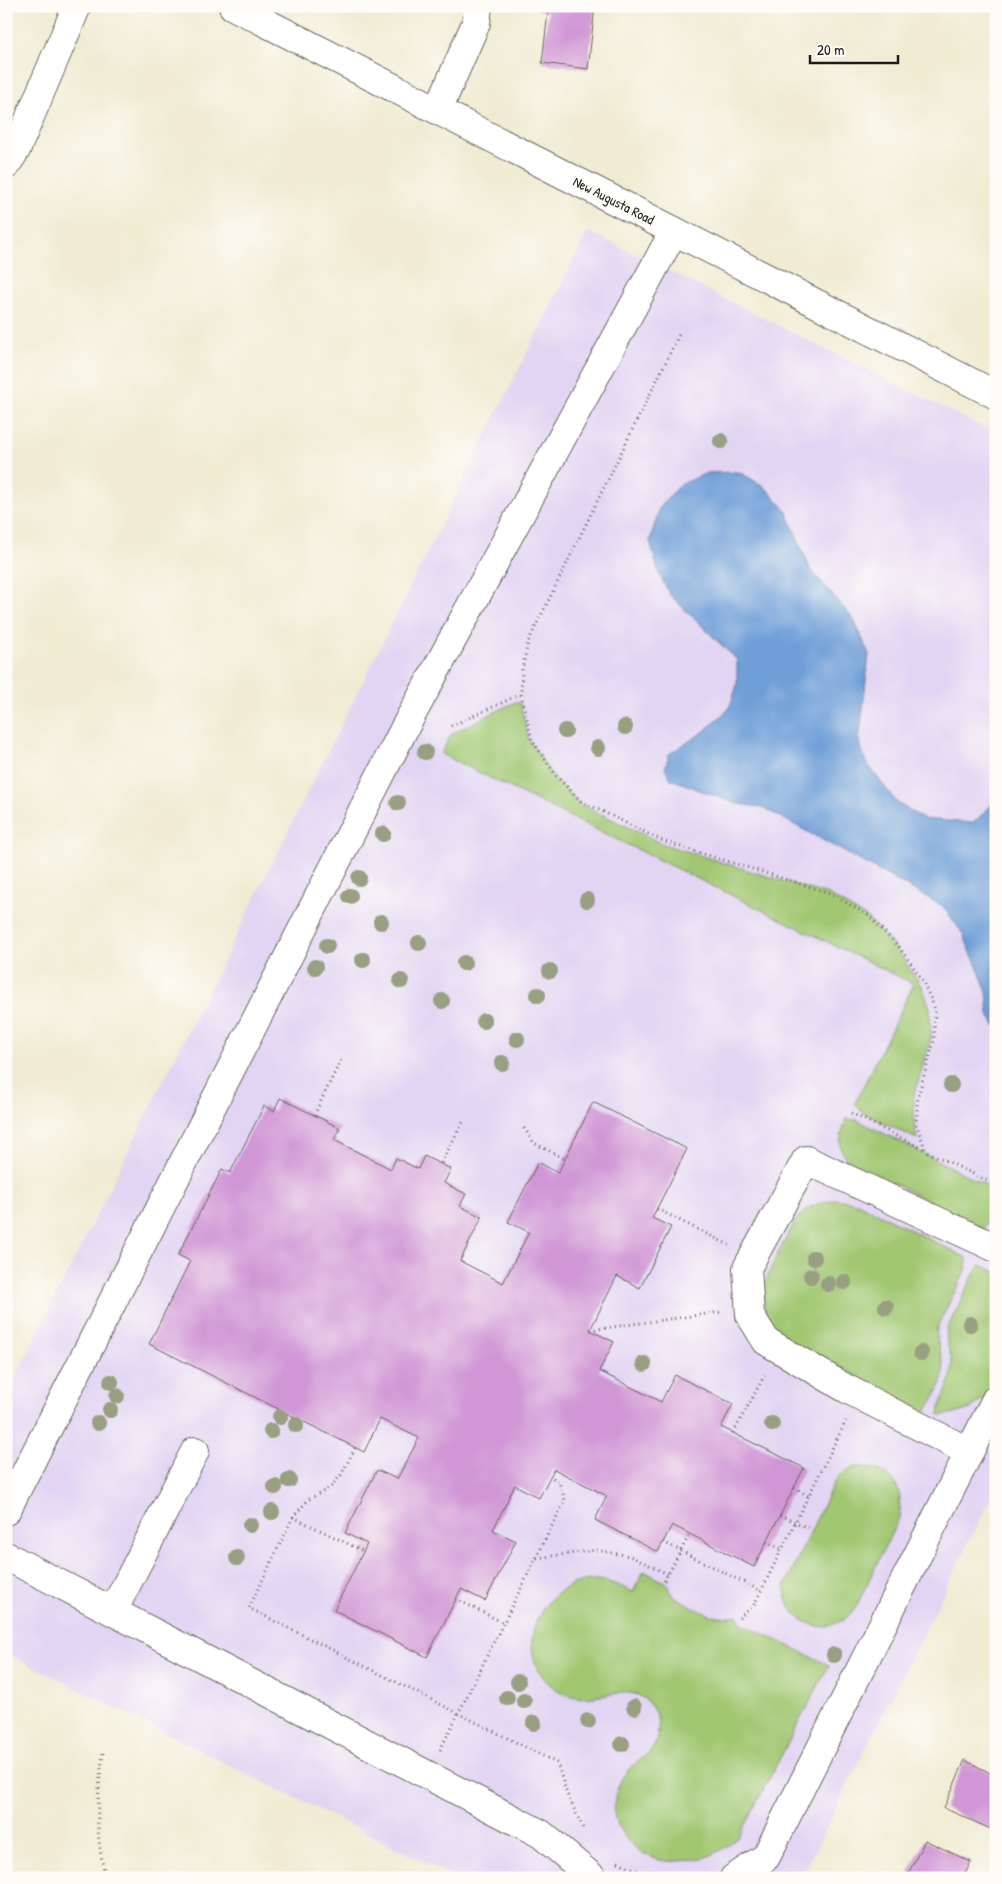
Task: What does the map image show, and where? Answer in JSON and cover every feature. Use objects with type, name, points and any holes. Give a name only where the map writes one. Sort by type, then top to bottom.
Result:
[{"type":"street","points":[[6,165],[16,150],[77,6]]},
{"type":"street","name":"New Augusta Road","points":[[233,6],[996,395]]},
{"type":"street","points":[[438,110],[476,23],[478,6]]},
{"type":"street","points":[[6,1511],[404,728],[674,231]]},
{"type":"street","points":[[969,1452],[847,1390],[766,1341],[750,1315],[747,1268],[806,1160],[996,1248]]},
{"type":"street","points":[[734,1878],[766,1857],[996,1399]]},
{"type":"street","points":[[113,1611],[195,1451]]},
{"type":"street","points":[[6,1556],[541,1834],[593,1878]]},
{"type":"path","points":[[678,335],[528,642],[522,670],[521,694],[532,740],[557,778],[581,801],[665,842],[830,893],[868,915],[900,946],[922,979],[935,1010],[934,1041],[918,1106],[916,1124],[926,1151]]},
{"type":"path","points":[[451,726],[521,694]]},
{"type":"path","points":[[314,1114],[341,1060]]},
{"type":"path","points":[[852,1113],[996,1184]]},
{"type":"path","points":[[441,1163],[464,1120]]},
{"type":"path","points":[[524,1128],[534,1143],[565,1159]]},
{"type":"path","points":[[657,1209],[736,1249]]},
{"type":"path","points":[[590,1330],[721,1312]]},
{"type":"path","points":[[733,1433],[766,1373]]},
{"type":"path","points":[[739,1618],[754,1605],[849,1416]]},
{"type":"path","points":[[355,1448],[341,1475],[330,1488],[309,1499],[293,1517],[249,1608],[557,1763],[582,1828],[588,1834]]},
{"type":"path","points":[[428,1775],[565,1500],[559,1482],[550,1476]]},
{"type":"path","points":[[794,1488],[809,1496]]},
{"type":"path","points":[[780,1515],[810,1529]]},
{"type":"path","points":[[293,1517],[363,1551]]},
{"type":"path","points":[[664,1582],[690,1534]]},
{"type":"path","points":[[663,1542],[761,1591]]},
{"type":"path","points":[[766,1542],[782,1549]]},
{"type":"path","points":[[537,1558],[596,1550],[630,1556],[668,1574]]},
{"type":"path","points":[[456,1599],[504,1623]]},
{"type":"path","points":[[103,1752],[96,1800],[98,1849],[106,1878]]},
{"type":"path","points":[[612,1858],[655,1878]]},
{"type":"shaded area","points":[[588,231],[996,434],[996,1488],[801,1878],[456,1878],[6,1653],[6,1396]]},
{"type":"green space","points":[[515,702],[520,703],[529,740],[553,777],[580,804],[663,844],[828,895],[867,918],[896,949],[922,986],[930,1008],[931,1038],[914,1096],[914,1123],[917,1139],[862,1112],[855,1103],[914,984],[441,754],[450,736],[455,732]]},
{"type":"green space","points":[[847,1119],[857,1120],[996,1190],[994,1211],[989,1220],[982,1229],[848,1160],[840,1145],[841,1135]]},
{"type":"green space","points":[[836,1199],[857,1203],[967,1258],[966,1270],[937,1327],[937,1341],[944,1369],[942,1382],[937,1394],[926,1411],[788,1341],[776,1330],[768,1318],[764,1307],[766,1283],[776,1257],[792,1227],[807,1209]]},
{"type":"green space","points":[[981,1265],[996,1272],[996,1378],[986,1397],[970,1409],[955,1414],[939,1415],[952,1371],[952,1360],[946,1335],[947,1329],[974,1274]]},
{"type":"green space","points":[[856,1467],[878,1470],[892,1480],[900,1496],[899,1518],[855,1609],[844,1620],[826,1627],[815,1626],[802,1620],[792,1610],[786,1598],[785,1586],[834,1482],[845,1471]]},
{"type":"green space","points":[[644,1571],[668,1584],[672,1595],[695,1608],[720,1617],[737,1615],[741,1623],[829,1665],[739,1836],[717,1852],[704,1858],[678,1861],[659,1860],[635,1847],[619,1828],[615,1816],[617,1790],[626,1772],[649,1752],[656,1742],[658,1725],[653,1709],[643,1698],[632,1693],[582,1698],[567,1695],[553,1687],[539,1672],[533,1654],[532,1636],[538,1619],[547,1603],[561,1591],[578,1583],[597,1580],[611,1583],[633,1592]]},
{"type":"water","points":[[739,472],[765,487],[786,510],[810,569],[854,620],[869,654],[859,742],[866,762],[896,802],[923,819],[973,823],[996,801],[996,1026],[989,1016],[987,991],[963,934],[943,906],[764,808],[734,803],[671,779],[665,768],[669,754],[702,733],[729,709],[737,685],[737,660],[670,595],[659,574],[650,541],[659,509],[679,485],[707,473]]},
{"type":"building","points":[[541,6],[595,6],[588,69],[542,63],[548,12],[540,11]]},
{"type":"building","points":[[280,1098],[340,1128],[334,1140],[391,1169],[396,1158],[418,1169],[424,1156],[451,1169],[444,1183],[466,1194],[460,1206],[482,1217],[460,1261],[503,1283],[529,1232],[508,1222],[538,1162],[558,1173],[593,1102],[687,1149],[652,1218],[671,1227],[640,1288],[617,1276],[590,1330],[614,1342],[599,1371],[661,1402],[675,1375],[733,1404],[721,1427],[804,1468],[754,1567],[672,1525],[658,1552],[595,1520],[607,1496],[554,1469],[539,1498],[515,1485],[493,1530],[516,1541],[485,1601],[461,1589],[427,1657],[334,1610],[367,1544],[345,1533],[377,1470],[397,1479],[419,1438],[380,1419],[364,1452],[149,1344],[190,1261],[178,1255],[222,1169],[230,1173],[264,1106],[274,1111]]},
{"type":"building","points":[[965,1760],[996,1776],[992,1791],[996,1792],[993,1799],[996,1801],[995,1831],[944,1808]]},
{"type":"building","points":[[925,1840],[971,1862],[963,1878],[906,1878]]}]
